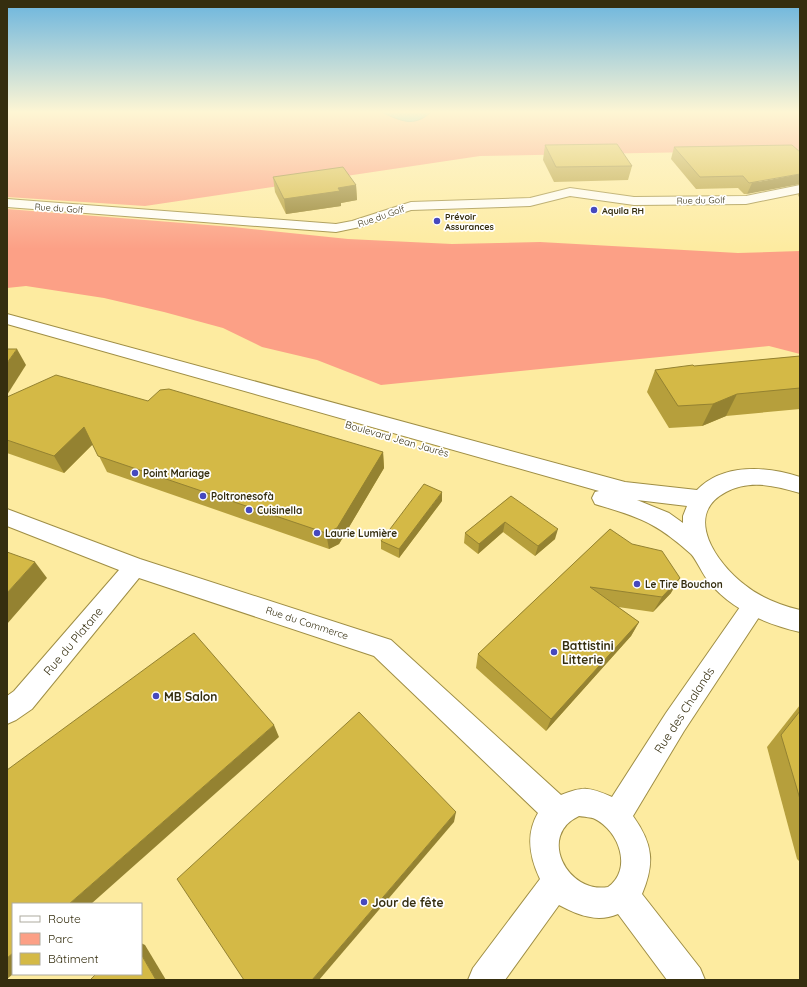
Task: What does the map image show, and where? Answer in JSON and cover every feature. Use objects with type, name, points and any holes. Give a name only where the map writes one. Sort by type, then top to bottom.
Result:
[{"type":"street","name":"Rue du Golf","points":[[7,203],[336,228],[363,223],[394,210],[411,206],[530,202],[570,192],[580,192],[644,202],[758,198],[783,191],[800,189]]},
{"type":"street","name":"Boulevard Jean Jaurès","points":[[7,319],[625,490],[700,499]]},
{"type":"street","name":"Boulevard Jean Jaurès","points":[[90,342],[114,356],[206,386],[633,507],[661,519],[698,547]]},
{"type":"street","points":[[800,485],[762,477],[737,478],[716,486],[700,499],[694,513],[694,529],[698,547],[711,568],[730,588],[755,604],[787,618],[800,621]]},
{"type":"street","name":"Rue du Commerce","points":[[7,517],[135,567],[382,648],[557,810]]},
{"type":"street","name":"Rue du Platane","points":[[7,711],[23,700],[135,567]]},
{"type":"street","name":"Rue des Chalands","points":[[616,817],[675,722],[755,604]]},
{"type":"street","points":[[579,802],[605,808],[616,817],[626,829],[636,856],[635,871],[631,885],[623,895],[611,902],[597,904],[583,901],[569,894],[557,882],[548,867],[544,851],[544,835],[546,828],[557,810],[567,805],[579,802]]},
{"type":"street","points":[[486,980],[557,882]]},
{"type":"street","points":[[623,895],[688,980]]},
{"type":"green space","points":[[7,157],[473,157],[145,206],[7,197]]},
{"type":"green space","points":[[7,209],[233,227],[348,239],[452,244],[540,242],[738,253],[800,251],[800,354],[769,346],[381,385],[317,360],[262,347],[223,328],[164,312],[104,298],[26,286],[7,288]]},
{"type":"building","points":[[551,157],[626,157],[632,166],[556,167]]},
{"type":"building","points":[[683,157],[800,157],[800,174],[749,183],[743,176],[700,177]]},
{"type":"building","points":[[343,167],[356,185],[338,188],[340,191],[284,199],[273,177]]},
{"type":"building","points":[[7,349],[17,349],[7,363]]},
{"type":"building","points":[[800,356],[800,388],[737,394],[713,404],[678,406],[655,370],[693,365]]},
{"type":"building","points":[[56,375],[148,401],[160,390],[169,389],[383,452],[337,528],[326,533],[98,456],[84,427],[54,456],[7,440],[7,397]]},
{"type":"building","points":[[424,484],[442,492],[399,549],[381,541]]},
{"type":"building","points":[[511,496],[558,529],[538,546],[505,522],[479,544],[465,533]]},
{"type":"building","points":[[610,529],[632,544],[662,551],[680,578],[662,597],[590,587],[639,622],[551,719],[478,654]]},
{"type":"building","points":[[7,552],[35,562],[7,593]]},
{"type":"building","points":[[194,633],[274,725],[70,903],[12,903],[12,954],[7,958],[7,770]]},
{"type":"building","points":[[800,711],[800,799],[781,735]]},
{"type":"building","points":[[359,712],[456,812],[312,980],[244,980],[177,879]]},
{"type":"building","points":[[142,956],[156,980],[90,980],[95,975],[142,975]]},
{"type":"place","name":"Aquila RH","points":[[594,210]]},
{"type":"place","name":"Prévoir Assurances","points":[[437,221]]},
{"type":"place","name":"Point Mariage","points":[[135,473]]},
{"type":"place","name":"Poltronesofà","points":[[203,496]]},
{"type":"place","name":"Cuisinella","points":[[249,510]]},
{"type":"place","name":"Laurie Lumière","points":[[317,533]]},
{"type":"place","name":"Le Tire Bouchon","points":[[637,584]]},
{"type":"place","name":"Battistini Litterie","points":[[554,652]]},
{"type":"place","name":"MB Salon","points":[[156,696]]},
{"type":"place","name":"Jour de fête","points":[[364,902]]}]
